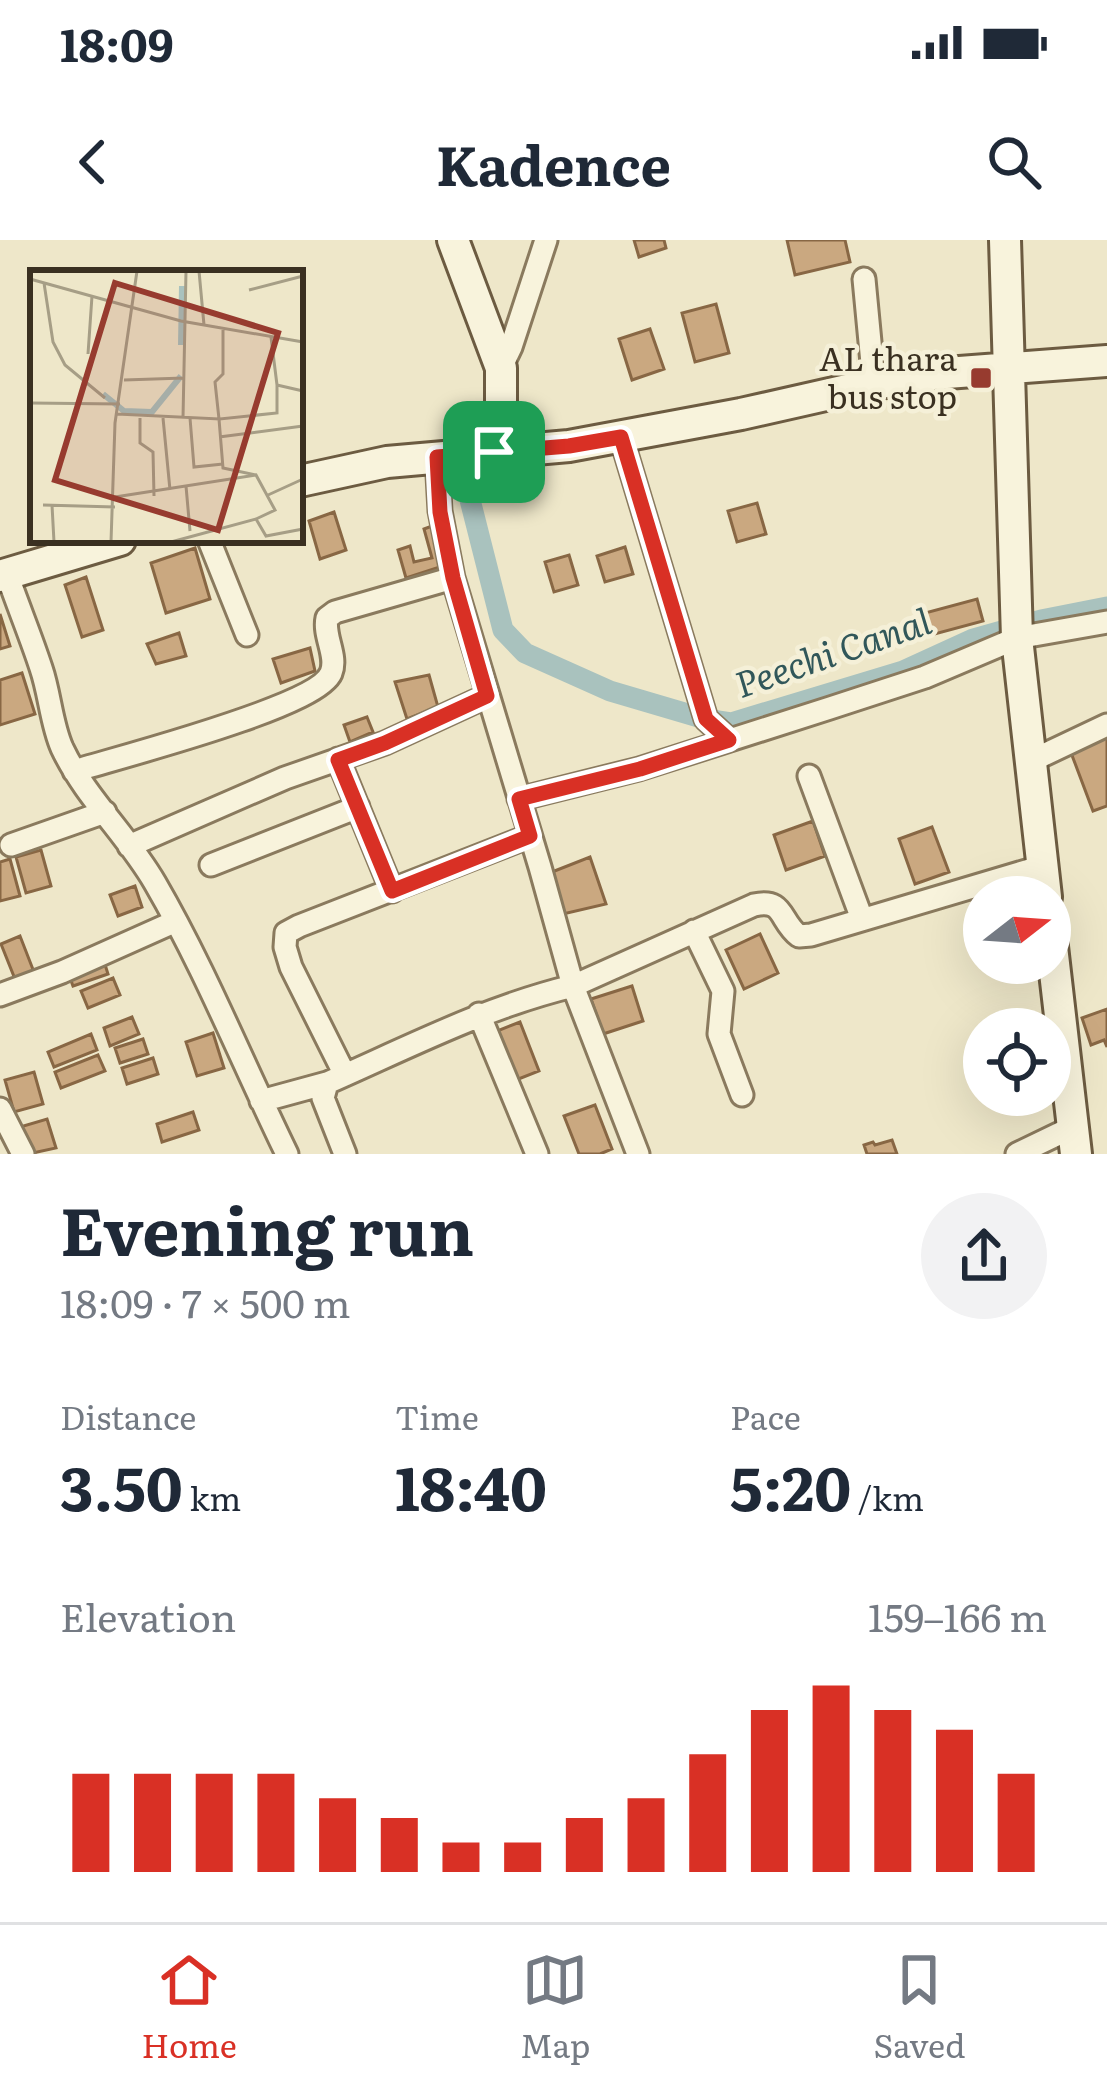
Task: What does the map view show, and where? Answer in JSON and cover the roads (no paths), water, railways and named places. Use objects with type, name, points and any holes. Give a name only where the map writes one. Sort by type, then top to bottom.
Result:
[{"type":"street","points":[[453,240],[501,387]]},
{"type":"street","points":[[546,240],[501,387],[440,512],[453,578],[573,986],[638,1154]]},
{"type":"street","points":[[1004,240],[1017,628],[1044,876]]},
{"type":"street","points":[[864,279],[874,384]]},
{"type":"street","points":[[303,480],[387,462],[569,446],[933,374],[1107,361]]},
{"type":"street","points":[[621,437],[706,719],[729,740]]},
{"type":"street","points":[[110,543],[4,575],[41,667],[60,742],[74,771],[154,882],[192,950],[287,1154]]},
{"type":"street","points":[[210,543],[247,635]]},
{"type":"street","points":[[74,771],[250,718],[297,698],[331,674],[333,663],[324,628],[335,612],[453,578]]},
{"type":"street","points":[[519,799],[640,769],[925,677],[1017,628],[1107,622]]},
{"type":"street","points":[[129,846],[285,778],[385,743],[487,696]]},
{"type":"street","points":[[1031,761],[1107,724]]},
{"type":"street","points":[[338,760],[392,891]]},
{"type":"street","points":[[809,776],[862,920]]},
{"type":"street","points":[[211,865],[358,807]]},
{"type":"street","points":[[11,845],[104,812]]},
{"type":"street","points":[[336,1079],[291,967],[286,933],[530,836]]},
{"type":"street","points":[[261,1101],[336,1079],[478,1014],[573,986],[754,905],[777,906],[799,936],[963,898]]},
{"type":"street","points":[[0,995],[62,973],[174,922]]},
{"type":"street","points":[[694,931],[722,991],[718,1034],[742,1095]]},
{"type":"street","points":[[1017,1154],[1074,1141],[1056,984]]},
{"type":"street","points":[[478,1014],[536,1154]]},
{"type":"street","points":[[336,1079],[323,1098],[345,1154]]},
{"type":"street","points":[[0,1108],[23,1154]]},
{"type":"waterway","name":"Peechi Canal","points":[[481,442],[467,488],[503,630],[525,653],[610,691],[705,719],[731,723],[903,671],[973,639],[1107,607]]},
{"type":"place","name":"AL thara bus stop","points":[[981,378]]}]
